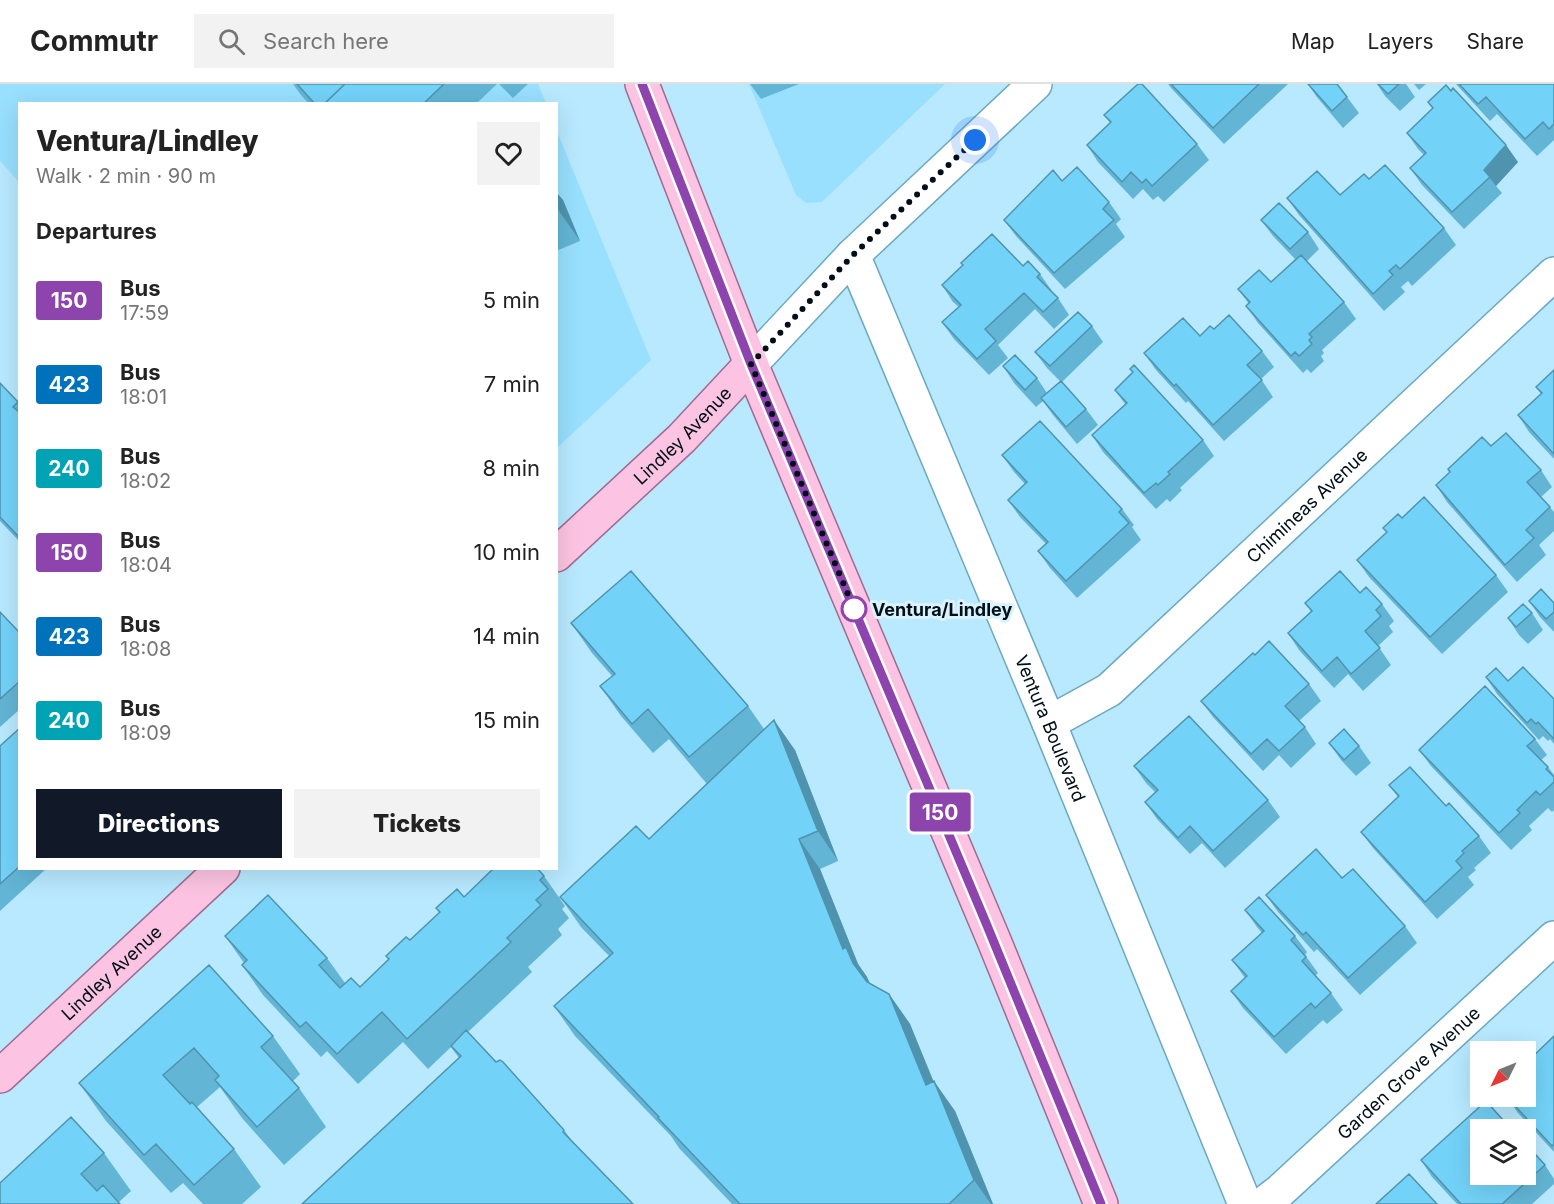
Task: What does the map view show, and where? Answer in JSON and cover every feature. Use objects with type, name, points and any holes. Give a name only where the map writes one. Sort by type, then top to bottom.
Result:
[{"type":"main road","points":[[642,84],[751,364],[977,900],[1101,1204]]},
{"type":"main road","name":"Lindley Avenue","points":[[558,553],[682,438],[751,364]]},
{"type":"main road","name":"Lindley Avenue","points":[[0,1076],[221,870]]},
{"type":"street","name":"Lindley Avenue","points":[[751,364],[853,255],[1035,84]]},
{"type":"street","name":"Ventura Boulevard","points":[[853,255],[1049,723],[1245,1204]]},
{"type":"street","name":"Chimineas Avenue","points":[[1049,723],[1109,690],[1554,274]]},
{"type":"street","name":"Garden Grove Avenue","points":[[1263,1204],[1280,1191],[1554,938]]},
{"type":"shaded area","points":[[0,84],[538,84],[546,102],[18,102],[18,181],[0,161]]},
{"type":"shaded area","points":[[749,84],[945,84],[822,202],[806,203],[796,195]]},
{"type":"shaded area","points":[[558,134],[651,360],[558,447]]},
{"type":"building","points":[[297,84],[345,84],[326,102],[313,102]]},
{"type":"building","points":[[345,84],[444,84],[425,102],[326,102]]},
{"type":"building","points":[[1138,84],[1142,84],[1197,144],[1152,186],[1146,179],[1142,183],[1131,172],[1122,182],[1087,145],[1111,122],[1104,115]]},
{"type":"building","points":[[1171,84],[1259,84],[1213,128]]},
{"type":"building","points":[[1308,84],[1337,84],[1347,97],[1332,111]]},
{"type":"building","points":[[1378,84],[1399,84],[1388,94]]},
{"type":"building","points":[[1459,84],[1554,84],[1554,124],[1549,129],[1543,122],[1525,139],[1486,97],[1478,104]]},
{"type":"building","points":[[1446,85],[1451,91],[1453,88],[1506,145],[1484,170],[1490,177],[1452,212],[1410,168],[1426,153],[1407,133],[1433,108],[1428,102]]},
{"type":"building","points":[[1385,165],[1444,228],[1400,269],[1396,265],[1389,271],[1393,275],[1373,294],[1287,198],[1317,171],[1340,195],[1364,174],[1369,179]]},
{"type":"building","points":[[1077,167],[1109,202],[1103,209],[1114,220],[1054,273],[1004,220],[1053,170],[1062,181]]},
{"type":"building","points":[[1279,203],[1308,232],[1290,249],[1261,220]]},
{"type":"building","points":[[992,234],[1023,266],[1028,261],[1040,274],[1037,277],[1058,298],[1043,312],[1024,293],[985,329],[996,341],[977,359],[942,322],[961,305],[942,285],[963,265],[961,263]]},
{"type":"building","points":[[1301,255],[1344,302],[1309,334],[1312,337],[1309,340],[1312,344],[1299,356],[1295,352],[1291,356],[1246,306],[1250,302],[1238,289],[1259,270],[1271,282]]},
{"type":"building","points":[[1078,312],[1092,326],[1050,366],[1035,352]]},
{"type":"building","points":[[1229,315],[1262,351],[1247,365],[1262,380],[1213,425],[1144,353],[1183,318],[1200,336],[1210,326],[1214,329]]},
{"type":"building","points":[[1015,355],[1037,378],[1025,390],[1003,366]]},
{"type":"building","points":[[1134,365],[1203,440],[1168,472],[1170,474],[1158,485],[1156,483],[1144,493],[1092,435],[1127,403],[1115,390],[1133,372],[1130,369]]},
{"type":"building","points":[[1554,370],[1554,454],[1518,415],[1542,393],[1536,387]]},
{"type":"building","points":[[1061,381],[1086,409],[1066,427],[1041,398]]},
{"type":"building","points":[[0,383],[18,402],[13,407],[18,411],[18,536],[0,517]]},
{"type":"building","points":[[1040,421],[1122,509],[1119,512],[1129,523],[1066,581],[1038,551],[1048,542],[1008,500],[1027,482],[1002,455]]},
{"type":"building","points":[[1506,433],[1541,470],[1527,482],[1550,507],[1526,530],[1534,538],[1505,565],[1436,485],[1450,472],[1448,469],[1482,437],[1491,446]]},
{"type":"building","points":[[1424,497],[1496,575],[1430,637],[1357,560],[1387,532],[1383,528],[1398,514],[1402,518]]},
{"type":"building","points":[[631,571],[748,706],[689,757],[648,709],[632,724],[600,686],[615,674],[571,623]]},
{"type":"building","points":[[1340,571],[1360,593],[1366,587],[1382,604],[1376,610],[1381,616],[1365,631],[1380,648],[1351,674],[1337,657],[1322,671],[1288,633],[1312,611],[1305,603]]},
{"type":"building","points":[[1541,589],[1554,603],[1554,612],[1546,619],[1529,601]]},
{"type":"building","points":[[1523,604],[1532,613],[1516,627],[1508,618]]},
{"type":"building","points":[[0,612],[18,631],[18,683],[0,699]]},
{"type":"building","points":[[1269,641],[1309,684],[1285,706],[1305,727],[1279,751],[1267,739],[1251,754],[1201,701]]},
{"type":"building","points":[[1523,667],[1554,699],[1554,739],[1538,722],[1536,724],[1531,719],[1527,723],[1486,677],[1496,668],[1508,681]]},
{"type":"building","points":[[1485,686],[1535,739],[1527,746],[1548,767],[1546,769],[1554,777],[1554,782],[1540,795],[1536,791],[1517,810],[1520,813],[1499,833],[1419,750]]},
{"type":"building","points":[[1189,716],[1268,800],[1213,851],[1190,826],[1178,838],[1145,802],[1158,790],[1134,766]]},
{"type":"building","points":[[774,720],[818,831],[799,839],[843,949],[846,947],[853,963],[867,982],[889,994],[926,1085],[934,1081],[974,1180],[949,1204],[740,1204],[554,1006],[613,953],[560,897],[636,826],[649,839]]},
{"type":"building","points":[[1344,729],[1359,746],[1344,760],[1329,743]]},
{"type":"building","points":[[18,730],[18,868],[0,884],[0,746]]},
{"type":"building","points":[[1410,767],[1446,806],[1449,803],[1479,836],[1462,851],[1464,853],[1456,861],[1462,868],[1425,902],[1361,832],[1399,796],[1389,785]]},
{"type":"building","points":[[1316,849],[1342,878],[1353,869],[1405,926],[1348,978],[1306,932],[1303,935],[1266,895]]},
{"type":"building","points":[[492,870],[539,870],[544,876],[540,880],[548,889],[536,900],[541,905],[507,938],[511,942],[407,1039],[382,1012],[337,1054],[306,1022],[300,1027],[242,965],[247,960],[225,936],[268,895],[327,958],[319,965],[340,988],[351,978],[360,987],[389,959],[386,956],[406,937],[410,940],[440,912],[436,908],[457,889],[464,897]]},
{"type":"building","points":[[1259,897],[1295,936],[1291,940],[1306,957],[1302,961],[1331,993],[1315,1008],[1311,1003],[1274,1037],[1231,991],[1247,976],[1232,960],[1264,931],[1245,910]]},
{"type":"building","points":[[209,965],[273,1036],[261,1047],[299,1088],[257,1127],[215,1080],[219,1076],[194,1048],[163,1075],[190,1104],[192,1102],[234,1149],[194,1185],[156,1144],[144,1155],[79,1083]]},
{"type":"building","points":[[466,1030],[496,1062],[500,1060],[503,1062],[564,1130],[563,1132],[633,1204],[302,1204],[461,1056],[451,1046]]},
{"type":"building","points":[[1554,1036],[1554,1144],[1552,1146],[1536,1129],[1536,1119],[1527,1119],[1516,1107],[1536,1107],[1536,1053]]},
{"type":"building","points":[[1479,1107],[1491,1107],[1502,1119],[1470,1119],[1470,1185],[1523,1185],[1502,1204],[1461,1204],[1421,1160]]},
{"type":"building","points":[[71,1117],[104,1153],[81,1174],[97,1191],[103,1185],[120,1204],[0,1204],[0,1183]]},
{"type":"building","points":[[1536,1155],[1545,1165],[1536,1173]]},
{"type":"building","points":[[1409,1174],[1437,1204],[1376,1204]]},
{"type":"bus line","name":"150","points":[[642,84],[751,364],[986,923],[1101,1204]]},
{"type":"place","name":"Ventura/Lindley","points":[[854,609]]},
{"type":"route","points":[[854,609],[855,611],[751,364],[853,255],[975,140]]}]
